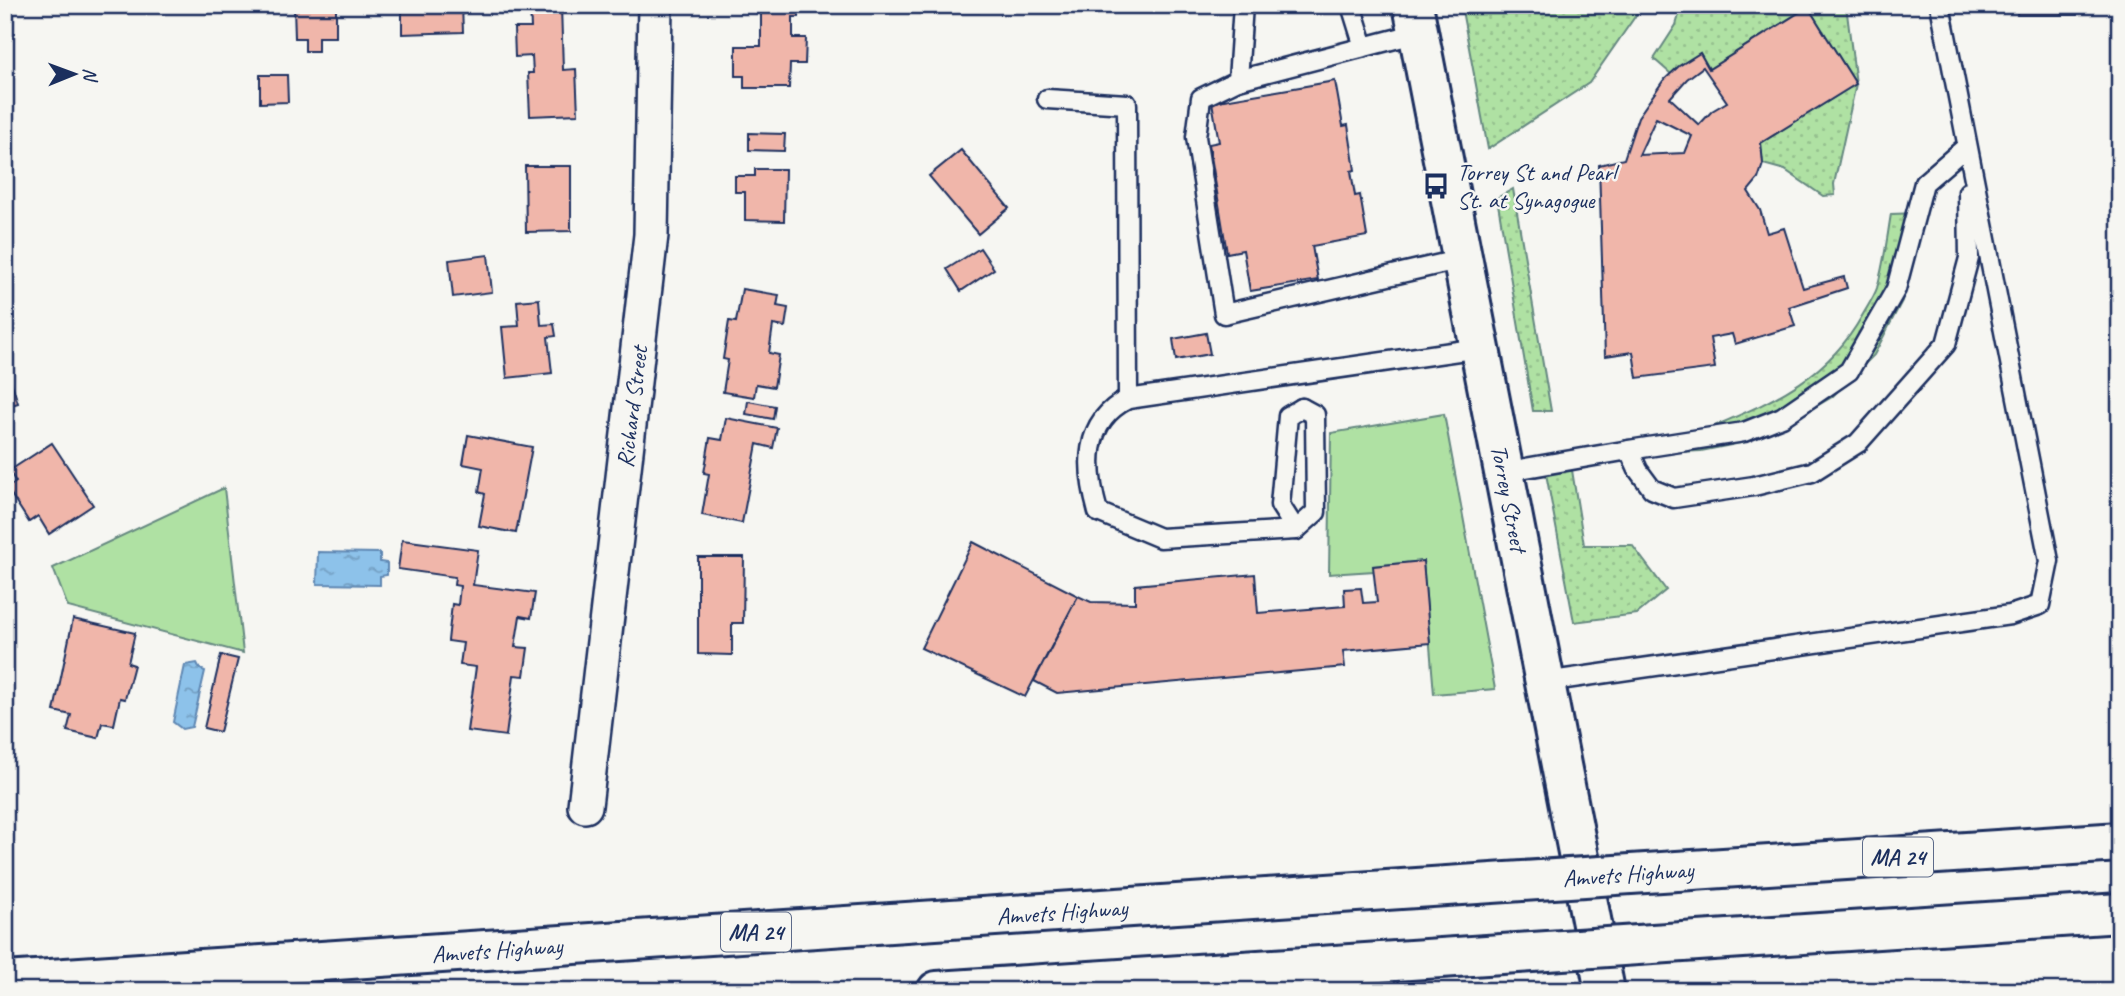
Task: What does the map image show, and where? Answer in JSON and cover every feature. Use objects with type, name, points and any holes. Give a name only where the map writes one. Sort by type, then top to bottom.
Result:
[{"type":"main road","name":"Torrey Street","points":[[1415,19],[1605,991]]},
{"type":"main road","name":"Amvets Highway","points":[[5,982],[2120,842]]},
{"type":"main road","points":[[937,991],[2120,913]]},
{"type":"street","name":"Richard Street","points":[[585,806],[652,235],[655,5]]},
{"type":"lane","points":[[1238,80],[1243,5]]},
{"type":"lane","points":[[1351,5],[1364,47]]},
{"type":"lane","points":[[1545,682],[2010,615],[2040,605],[2049,561],[1940,5]]},
{"type":"lane","points":[[1415,19],[1364,47],[1238,80],[1201,98],[1196,137],[1224,314],[1462,259]]},
{"type":"lane","points":[[1047,99],[1127,104],[1128,399]]},
{"type":"lane","points":[[1503,472],[1744,432],[1782,417],[1849,371],[1896,289],[1924,183],[1967,146]]},
{"type":"lane","points":[[1629,450],[1638,470],[1652,489],[1674,498],[1754,486],[1812,472],[1858,443],[1946,344],[1969,258],[1967,146]]},
{"type":"lane","points":[[1302,408],[1315,415],[1316,512],[1296,530],[1160,538],[1098,512],[1088,476],[1095,431],[1112,407],[1128,399],[1301,376],[1479,348]]},
{"type":"lane","points":[[1301,376],[1302,408]]},
{"type":"lane","points":[[1296,530],[1280,505],[1289,416],[1302,408]]},
{"type":"green space","points":[[1461,5],[1643,5],[1589,83],[1488,149]]},
{"type":"green space","points":[[1682,5],[1846,5],[1856,84],[1808,7],[1709,69],[1700,53],[1671,74],[1654,59],[1676,25]]},
{"type":"green space","points":[[1856,84],[1834,184],[1835,195],[1823,196],[1785,170],[1763,164],[1761,143]]},
{"type":"green space","points":[[1513,189],[1551,411],[1533,411],[1497,198]]},
{"type":"green space","points":[[1918,213],[1902,301],[1874,355],[1832,397],[1784,425],[1746,442],[1701,451],[1658,453],[1771,400],[1821,367],[1843,344],[1876,291],[1891,214]]},
{"type":"green space","points":[[1444,414],[1495,689],[1434,694],[1423,561],[1374,566],[1374,571],[1329,574],[1331,433]]},
{"type":"green space","points":[[1544,463],[1572,470],[1584,545],[1632,545],[1666,590],[1637,614],[1574,622]]},
{"type":"green space","points":[[224,488],[243,653],[68,607],[53,568]]},
{"type":"water","points":[[318,552],[380,553],[380,562],[387,563],[387,575],[380,576],[380,585],[317,584]]},
{"type":"water","points":[[197,663],[200,669],[205,671],[192,727],[182,729],[173,722],[185,665]]},
{"type":"building","points":[[336,5],[336,37],[318,37],[318,51],[305,51],[305,38],[295,38],[294,7]]},
{"type":"building","points":[[402,5],[462,5],[463,32],[402,34]]},
{"type":"building","points":[[523,5],[570,5],[561,6],[563,70],[576,69],[578,114],[530,116],[528,73],[533,73],[532,56],[515,57],[514,28],[531,28],[530,7]]},
{"type":"building","points":[[761,5],[799,5],[799,17],[793,17],[793,38],[806,38],[805,64],[790,64],[789,88],[744,88],[744,76],[736,76],[736,46],[761,46]]},
{"type":"building","points":[[900,5],[979,5],[979,12],[900,12]]},
{"type":"building","points":[[1104,5],[1160,5],[1160,11],[1104,10]]},
{"type":"building","points":[[2018,5],[2077,5],[2077,15],[2017,15]]},
{"type":"building","points":[[1808,7],[1856,84],[1761,143],[1763,164],[1758,179],[1748,191],[1760,210],[1767,233],[1784,228],[1803,288],[1844,277],[1847,288],[1789,307],[1795,326],[1735,344],[1732,334],[1710,338],[1715,368],[1637,378],[1633,352],[1605,356],[1599,165],[1624,159],[1638,117],[1663,81],[1679,66],[1700,53],[1709,69]],"holes":[[[1703,67],[1727,102],[1712,111],[1699,125],[1670,98],[1687,79]],[[1656,118],[1692,136],[1685,153],[1639,155]]]},
{"type":"building","points":[[260,75],[287,75],[288,102],[260,103]]},
{"type":"building","points":[[1335,81],[1343,126],[1348,125],[1355,170],[1351,171],[1355,196],[1360,195],[1367,236],[1312,246],[1318,280],[1250,291],[1243,250],[1227,253],[1209,144],[1219,142],[1212,102]]},
{"type":"building","points":[[749,133],[785,134],[784,151],[749,150]]},
{"type":"building","points":[[961,150],[1009,208],[978,234],[929,176]]},
{"type":"building","points":[[525,166],[571,166],[571,231],[526,232]]},
{"type":"building","points":[[755,169],[785,169],[784,221],[745,220],[745,192],[735,192],[735,176],[755,176]]},
{"type":"building","points":[[980,248],[994,269],[961,291],[947,269]]},
{"type":"building","points":[[488,255],[492,292],[453,297],[449,260]]},
{"type":"building","points":[[742,289],[779,295],[777,306],[788,308],[785,327],[773,325],[769,353],[779,355],[774,387],[756,384],[754,397],[723,392],[728,360],[723,359],[729,321],[736,322]]},
{"type":"building","points":[[539,299],[541,325],[554,324],[556,336],[548,337],[552,373],[507,378],[502,327],[519,326],[517,301]]},
{"type":"building","points":[[1206,333],[1210,354],[1176,360],[1173,339]]},
{"type":"building","points":[[5,362],[18,403],[5,407]]},
{"type":"building","points":[[748,401],[775,406],[773,419],[746,414]]},
{"type":"building","points":[[726,418],[777,428],[773,448],[757,444],[742,523],[702,515],[709,474],[704,473],[710,438],[722,440]]},
{"type":"building","points":[[468,435],[532,447],[516,533],[479,526],[485,494],[479,492],[483,468],[463,464]]},
{"type":"building","points":[[52,443],[93,505],[49,534],[38,516],[29,522],[7,488],[16,482],[9,471]]},
{"type":"building","points":[[402,540],[478,550],[473,585],[535,593],[531,618],[520,616],[515,647],[528,648],[524,676],[514,675],[506,736],[467,731],[476,667],[460,665],[463,643],[448,641],[452,604],[458,605],[460,586],[454,585],[455,577],[398,569]]},
{"type":"building","points":[[973,542],[1078,596],[1025,697],[921,648]]},
{"type":"building","points":[[698,557],[744,557],[743,623],[732,623],[732,655],[698,654]]},
{"type":"building","points":[[1423,561],[1430,643],[1343,651],[1345,667],[1057,693],[1034,681],[1078,596],[1091,602],[1135,603],[1135,585],[1255,574],[1258,613],[1345,606],[1344,589],[1361,588],[1363,603],[1377,602],[1373,566]]},
{"type":"building","points":[[73,619],[135,633],[128,663],[134,665],[125,699],[120,698],[114,725],[102,723],[98,738],[67,731],[71,715],[54,711]]},
{"type":"building","points":[[221,655],[238,659],[220,732],[204,728]]},
{"type":"place","name":"Torrey St and Pearl St. at Synagogue","points":[[1436,186]]}]
